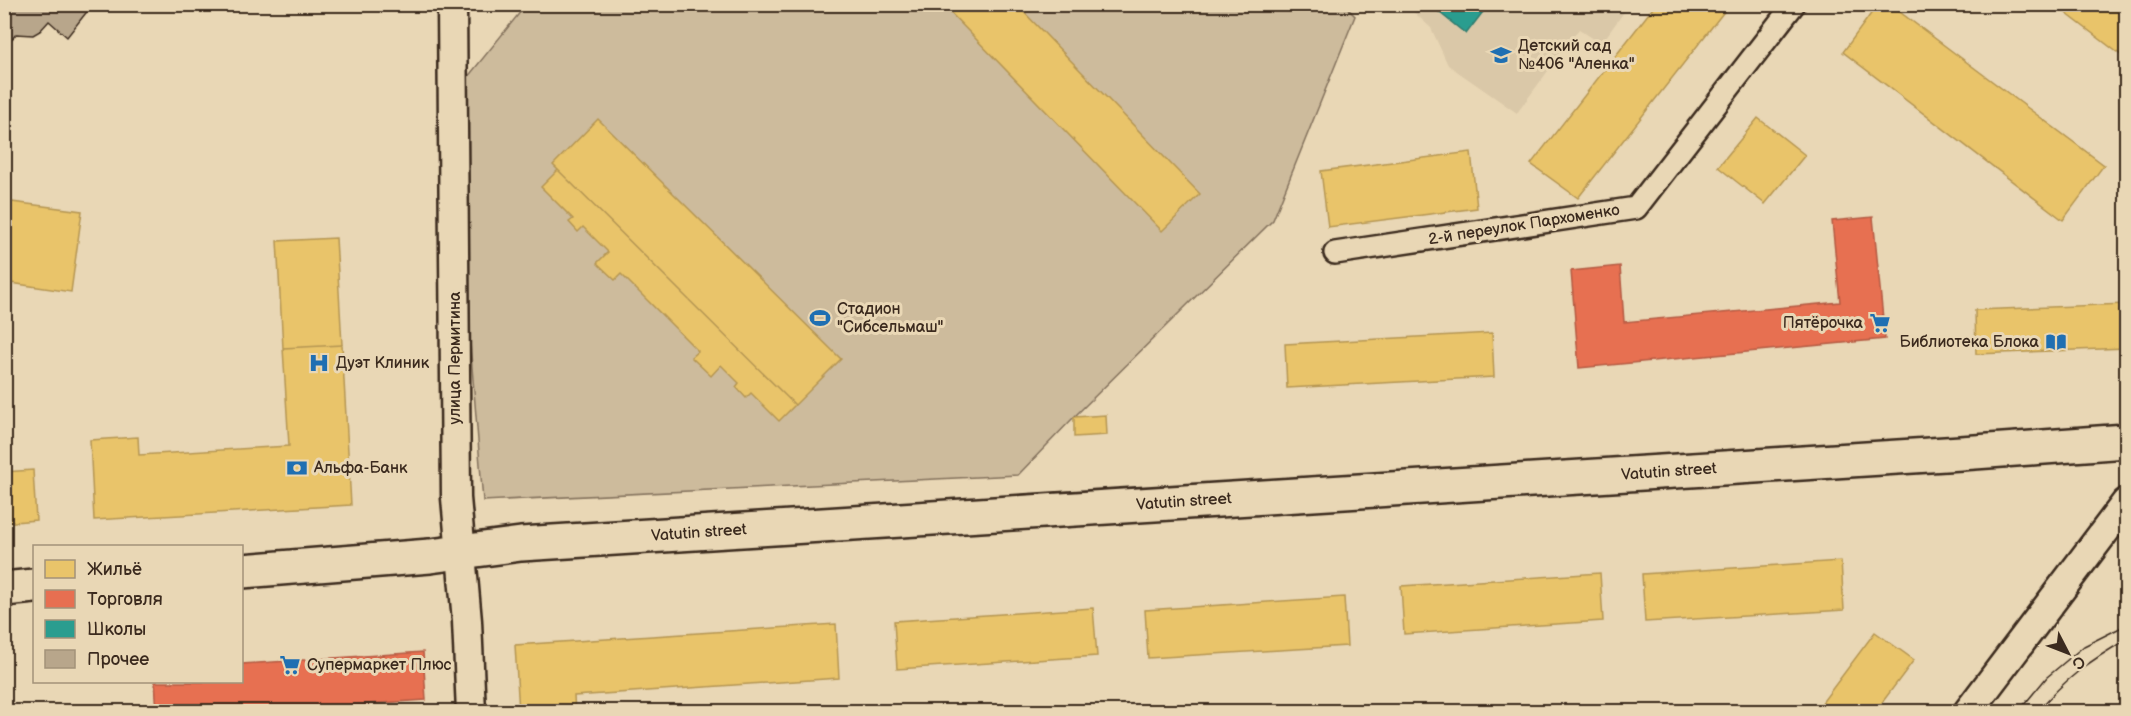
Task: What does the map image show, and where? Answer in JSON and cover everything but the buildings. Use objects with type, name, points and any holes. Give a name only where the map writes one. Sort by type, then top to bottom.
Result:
[{"type":"main road","name":"Vatutin street","points":[[243,571],[461,552],[521,544],[2127,441]]},
{"type":"main road","points":[[4,589],[33,586]]},
{"type":"street","name":"улица Пермитина","points":[[452,4],[456,498],[467,621],[471,711]]},
{"type":"street","name":"2-й переулок Пархоменко","points":[[1335,253],[1636,208],[1794,4]]},
{"type":"street","points":[[1968,711],[2127,503]]},
{"type":"shaded area","name":"Стадион \"Сибсельмаш\"","points":[[1343,4],[1355,16],[1273,220],[1018,475],[483,501],[450,99],[526,5]]},
{"type":"shaded area","name":"Детский сад №406 \"Аленка\"","points":[[1406,5],[1629,5],[1601,44],[1579,29],[1517,113],[1448,65],[1431,28]]},
{"type":"tram line","points":[[2018,712],[2047,677],[2084,646],[2126,625]]},
{"type":"tram line","points":[[2037,712],[2078,672],[2100,655],[2126,640]]},
{"type":"place","name":"Детский сад №406 \"Аленка\"","points":[[1501,55]]},
{"type":"place","name":"Стадион \"Сибсельмаш\"","points":[[820,318]]},
{"type":"place","name":"Пятёрочка","points":[[1880,323]]},
{"type":"place","name":"Библиотека Блока","points":[[2056,342]]},
{"type":"place","name":"Дуэт Клиник","points":[[319,363]]},
{"type":"place","name":"Альфа-Банк","points":[[297,468]]},
{"type":"place","name":"Супермаркет Плюс","points":[[290,665]]}]
